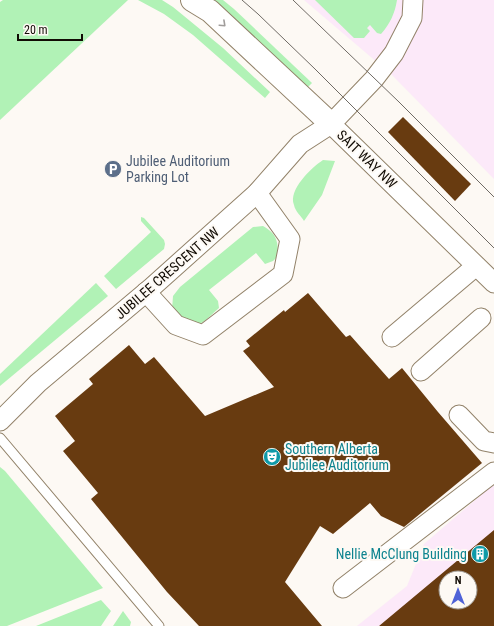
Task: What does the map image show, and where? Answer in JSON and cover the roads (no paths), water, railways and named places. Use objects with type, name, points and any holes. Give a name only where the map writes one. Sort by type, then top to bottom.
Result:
[{"type":"main road","points":[[192,0],[210,11],[331,124]]},
{"type":"street","name":"SAIT WAY NW","points":[[413,0],[412,18],[394,53],[374,79],[331,124],[494,284]]},
{"type":"street","name":"JUBILEE CRESCENT NW","points":[[0,421],[38,383],[146,292],[257,193],[300,144],[331,124]]},
{"type":"street","points":[[146,292],[176,325],[203,335],[283,274],[290,239],[257,193]]},
{"type":"street","points":[[392,338],[476,266]]},
{"type":"street","points":[[421,371],[481,318]]},
{"type":"street","points":[[459,414],[484,441],[494,443]]},
{"type":"street","points":[[343,588],[494,472]]},
{"type":"lane","points":[[0,438],[159,626]]},
{"type":"tram line","points":[[242,0],[315,69],[494,248]]},
{"type":"tram line","points":[[293,0],[399,102],[494,197]]},
{"type":"place","name":"Jubilee Auditorium Parking Lot","points":[[113,169]]},
{"type":"place","name":"Southern Alberta Jubilee Auditorium","points":[[272,457]]},
{"type":"place","name":"Nellie McClung Building","points":[[480,554]]}]
